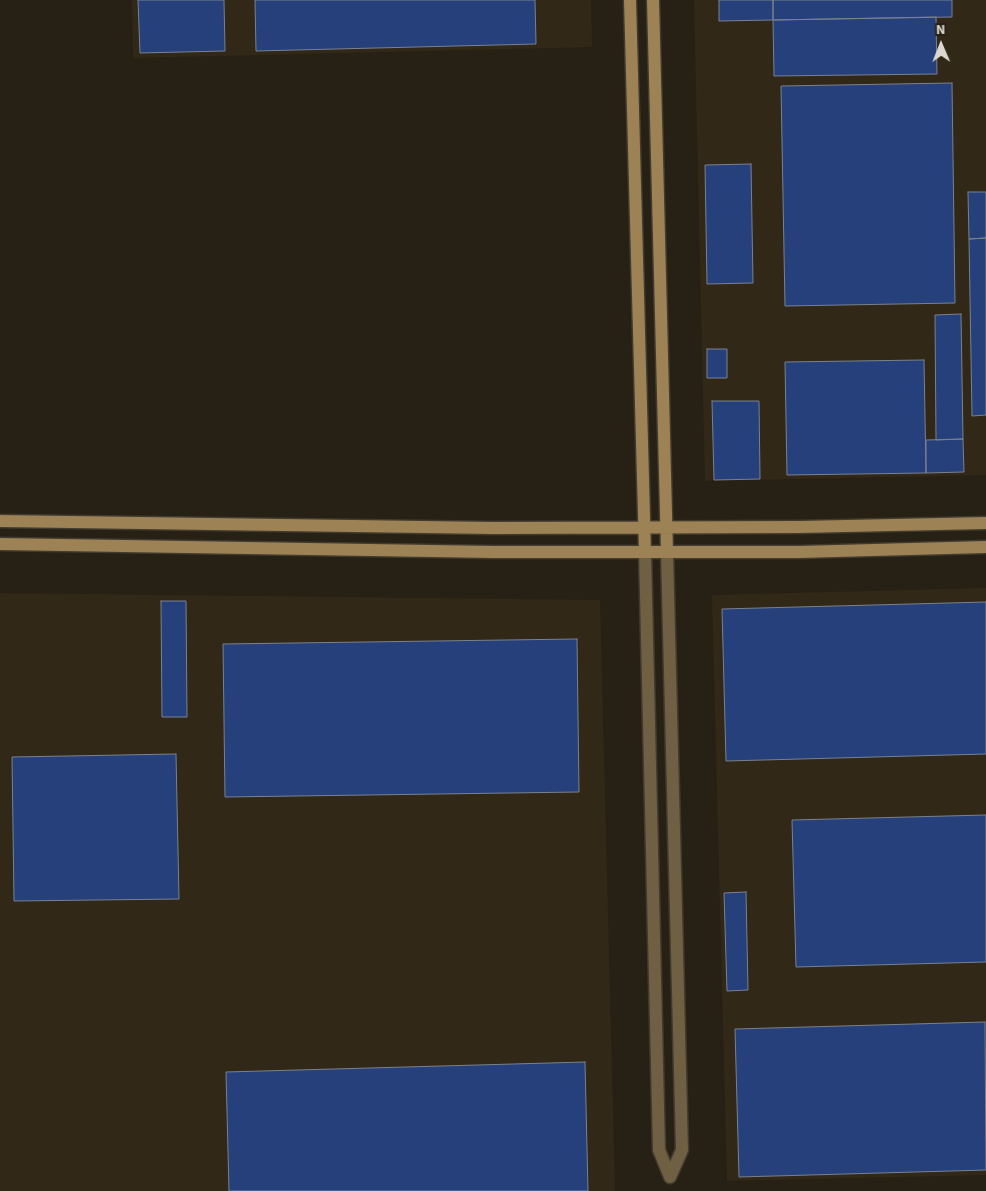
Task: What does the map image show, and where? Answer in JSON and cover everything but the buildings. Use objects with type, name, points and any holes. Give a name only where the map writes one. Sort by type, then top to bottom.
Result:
[{"type":"main road","points":[[630,0],[644,552]]},
{"type":"main road","points":[[653,0],[667,552]]},
{"type":"main road","points":[[0,521],[493,528],[799,528],[986,523]]},
{"type":"main road","points":[[0,544],[493,552],[799,552],[986,547]]},
{"type":"street","points":[[644,552],[659,1150],[670,1177],[682,1150],[667,552]]},
{"type":"shaded area","points":[[132,0],[591,0],[592,47],[133,58]]},
{"type":"shaded area","points":[[694,0],[986,0],[986,475],[705,481]]},
{"type":"shaded area","points":[[986,588],[986,1175],[727,1181],[712,595]]},
{"type":"shaded area","points":[[0,593],[600,600],[615,1191],[0,1191]]}]
